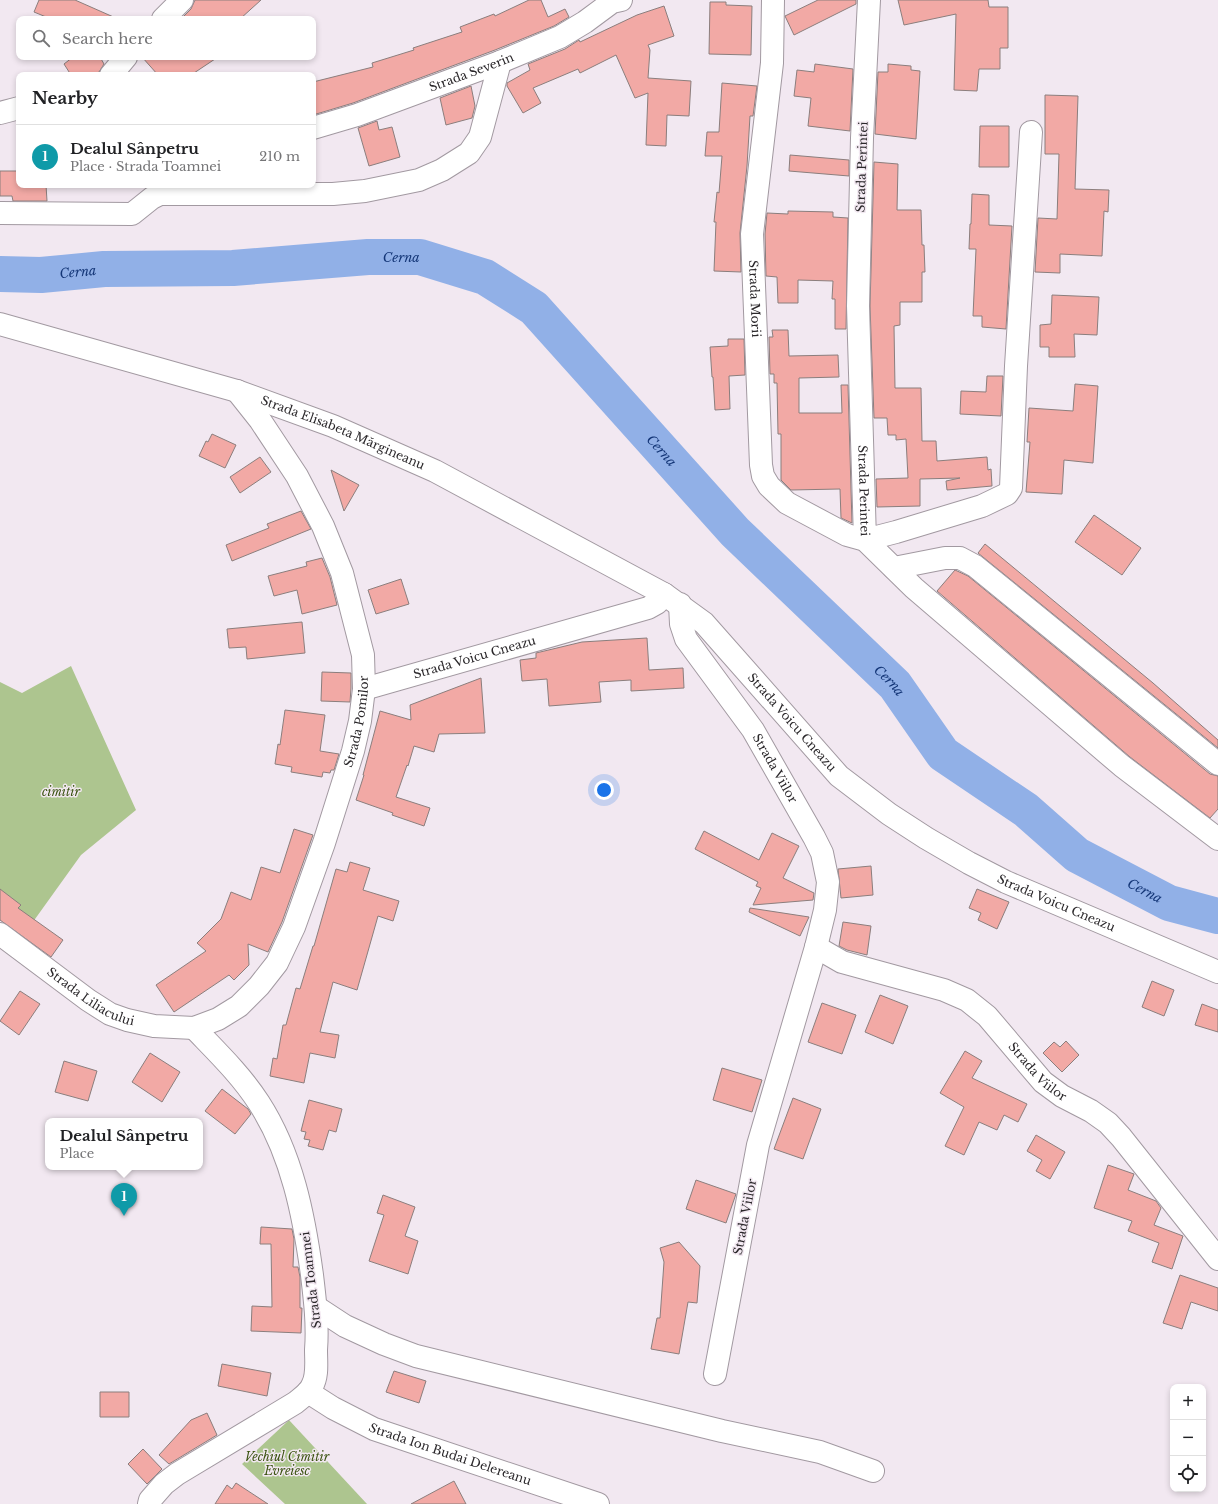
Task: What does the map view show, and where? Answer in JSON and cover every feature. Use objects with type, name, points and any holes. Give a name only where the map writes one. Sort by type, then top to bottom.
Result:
[{"type":"street","points":[[166,16],[182,0]]},
{"type":"street","name":"Strada Morii","points":[[773,0],[772,63],[752,234],[761,465],[763,476],[769,486],[787,503],[847,535],[865,540]]},
{"type":"street","name":"Strada Perintei","points":[[869,0],[862,138],[858,306],[865,540],[982,506],[1007,494],[1011,488],[1016,366],[1031,132]]},
{"type":"street","name":"Strada Severin","points":[[316,127],[357,115],[500,62],[560,37],[615,1]]},
{"type":"street","points":[[114,72],[124,60]]},
{"type":"street","points":[[0,213],[132,214],[152,198],[160,194],[333,194],[364,191],[419,180],[442,170],[469,153],[480,137],[500,62]]},
{"type":"street","points":[[0,113],[16,109]]},
{"type":"street","name":"Strada Elisabeta Mărgineanu","points":[[0,324],[237,391],[333,426],[435,471],[672,599]]},
{"type":"street","name":"Strada Pomilor","points":[[194,1028],[218,1019],[239,1006],[259,986],[277,963],[294,927],[324,843],[353,751],[360,721],[364,689],[363,655],[353,613],[342,573],[323,526],[297,476],[260,420],[237,391]]},
{"type":"street","points":[[865,540],[914,588],[1116,761],[1218,839]]},
{"type":"street","points":[[894,568],[945,558],[960,558],[974,566],[1218,764]]},
{"type":"street","name":"Strada Voicu Cneazu","points":[[364,689],[648,608],[657,603],[672,599],[704,623],[839,776],[889,814],[969,863],[1006,882],[1218,972]]},
{"type":"street","name":"Strada Viilor","points":[[672,599],[686,639],[753,730],[811,830],[822,853],[828,882],[825,910],[816,947],[758,1145],[715,1374]]},
{"type":"street","name":"Strada Liliacului","points":[[0,934],[88,1000],[110,1014],[127,1020],[154,1026],[194,1028]]},
{"type":"street","name":"Strada Viilor","points":[[816,947],[842,962],[944,990],[967,1000],[987,1016],[1043,1082],[1062,1096],[1091,1111],[1108,1123],[1121,1137],[1218,1259]]},
{"type":"street","name":"Strada Toamnei","points":[[149,1504],[150,1500],[164,1484],[177,1474],[295,1403],[308,1392],[315,1378],[317,1334],[316,1307],[304,1224],[284,1152],[272,1126],[255,1097],[230,1065],[194,1028]]},
{"type":"street","points":[[316,1307],[345,1326],[384,1344],[416,1356],[706,1427],[820,1452],[873,1471]]},
{"type":"street","name":"Strada Ion Budai Delereanu","points":[[308,1392],[333,1408],[374,1429],[598,1504]]},
{"type":"green space","name":"cimitir","points":[[71,666],[136,810],[81,855],[25,933],[0,914],[0,682],[22,693]]},
{"type":"green space","name":"Vechiul Cimitir Evreiesc","points":[[289,1420],[367,1504],[285,1504],[242,1464]]},
{"type":"building","points":[[39,0],[75,0],[111,16],[44,16],[34,12]]},
{"type":"building","points":[[195,0],[261,0],[243,16],[184,16],[191,9]]},
{"type":"building","points":[[529,0],[541,0],[548,17],[565,9],[569,17],[554,26],[495,50],[353,103],[316,114],[316,81],[373,67],[372,63],[414,50],[413,48],[462,32],[460,27],[494,14],[495,16]]},
{"type":"building","points":[[818,0],[856,0],[856,4],[794,35],[785,16]]},
{"type":"building","points":[[898,0],[988,0],[989,7],[1008,7],[1008,48],[1000,48],[1000,69],[979,69],[977,91],[954,90],[956,14],[904,25]]},
{"type":"building","points":[[710,2],[726,2],[726,5],[752,6],[751,55],[709,54]]},
{"type":"building","points":[[664,6],[674,36],[648,45],[650,50],[648,78],[691,81],[689,116],[667,115],[666,146],[646,145],[648,93],[635,98],[616,55],[580,73],[578,69],[533,88],[541,103],[523,113],[507,86],[507,83],[530,70],[528,64],[565,49],[579,40],[580,42],[637,15]]},
{"type":"building","points":[[69,60],[102,60],[104,64],[99,72],[69,72],[64,64]]},
{"type":"building","points":[[145,60],[214,60],[196,72],[155,72]]},
{"type":"building","points":[[815,64],[853,69],[850,131],[808,126],[811,98],[794,96],[797,70],[814,72]]},
{"type":"building","points":[[888,64],[911,66],[911,70],[920,71],[916,139],[875,134],[878,72],[888,72]]},
{"type":"building","points":[[722,83],[757,86],[753,116],[750,116],[747,166],[740,233],[741,272],[714,271],[716,222],[714,222],[717,192],[719,193],[722,156],[705,156],[707,132],[719,132]]},
{"type":"building","points":[[471,86],[475,106],[472,118],[446,125],[440,98]]},
{"type":"building","points":[[1045,95],[1078,96],[1075,189],[1109,190],[1108,212],[1104,211],[1102,256],[1060,254],[1060,273],[1035,272],[1038,218],[1057,219],[1059,154],[1045,154]]},
{"type":"building","points":[[377,121],[379,130],[392,127],[400,157],[369,166],[358,128]]},
{"type":"building","points":[[980,126],[1009,126],[1009,167],[979,167]]},
{"type":"building","points":[[790,155],[849,160],[849,176],[789,171]]},
{"type":"building","points":[[874,162],[898,164],[897,210],[921,210],[922,245],[924,245],[925,272],[922,272],[922,302],[900,302],[900,325],[894,326],[895,388],[921,388],[922,441],[936,441],[937,461],[987,457],[988,470],[991,469],[992,486],[947,490],[946,481],[960,478],[920,479],[920,506],[877,507],[876,479],[908,478],[906,439],[896,440],[896,435],[888,435],[887,418],[874,418],[870,306]]},
{"type":"building","points":[[0,171],[16,171],[16,188],[46,188],[47,201],[13,201],[12,196],[0,196]]},
{"type":"building","points":[[972,194],[989,195],[989,225],[1012,226],[1006,329],[982,327],[982,316],[973,316],[976,249],[969,249]]},
{"type":"building","points":[[788,211],[833,212],[833,217],[848,218],[846,329],[835,329],[835,299],[832,299],[833,281],[798,280],[798,303],[778,303],[777,277],[766,276],[765,234],[767,213],[788,214]]},
{"type":"building","points":[[1052,295],[1099,297],[1097,335],[1074,334],[1075,357],[1049,357],[1049,347],[1040,347],[1040,325],[1051,324]]},
{"type":"building","points":[[772,330],[788,330],[789,356],[838,355],[839,377],[799,378],[799,413],[842,413],[841,385],[848,385],[852,523],[841,518],[840,489],[791,490],[781,480],[781,434],[778,434],[777,383],[774,383],[774,374],[770,374],[769,337],[773,337]]},
{"type":"building","points":[[728,339],[744,339],[745,375],[729,376],[730,409],[715,410],[710,347],[728,346]]},
{"type":"building","points":[[987,376],[1003,376],[1001,416],[960,414],[961,391],[986,392]]},
{"type":"building","points":[[1075,384],[1098,386],[1093,463],[1064,460],[1062,494],[1026,492],[1030,442],[1027,442],[1029,408],[1073,411]]},
{"type":"building","points":[[212,434],[236,445],[225,468],[199,456],[206,441],[208,442]]},
{"type":"building","points":[[260,457],[271,472],[240,493],[230,477]]},
{"type":"building","points":[[331,470],[359,485],[344,511]]},
{"type":"building","points":[[301,511],[311,529],[232,561],[226,545],[269,528],[267,524]]},
{"type":"building","points":[[1094,515],[1141,548],[1122,575],[1075,542]]},
{"type":"building","points":[[985,544],[1153,683],[1218,740],[1218,748],[978,553]]},
{"type":"building","points":[[322,558],[330,577],[337,605],[302,614],[297,590],[274,596],[268,576],[307,566],[306,562]]},
{"type":"building","points":[[955,570],[968,576],[1210,774],[1218,776],[1218,809],[1210,818],[1130,757],[937,591]]},
{"type":"building","points":[[401,579],[409,604],[376,614],[368,590]]},
{"type":"building","points":[[302,622],[305,653],[247,659],[246,647],[229,648],[227,629]]},
{"type":"building","points":[[647,638],[649,670],[683,668],[684,688],[631,691],[631,680],[599,682],[601,702],[549,706],[547,679],[522,681],[520,660],[536,658],[536,653],[582,642]]},
{"type":"building","points":[[322,672],[351,673],[350,702],[321,701]]},
{"type":"building","points":[[481,678],[485,733],[439,734],[434,752],[414,746],[396,797],[430,808],[424,826],[356,800],[364,775],[380,711],[411,720],[410,705]]},
{"type":"building","points":[[285,710],[325,715],[320,751],[339,754],[334,770],[331,770],[330,773],[323,772],[322,777],[291,772],[292,767],[275,764],[278,744],[280,745]]},
{"type":"building","points":[[294,829],[313,835],[282,922],[268,952],[248,944],[249,965],[234,980],[229,975],[174,1012],[156,985],[206,951],[197,943],[221,919],[231,892],[251,900],[261,867],[280,873]]},
{"type":"building","points":[[704,831],[759,860],[772,833],[799,846],[783,878],[814,893],[813,900],[753,905],[761,888],[756,886],[758,882],[695,849]]},
{"type":"building","points":[[350,862],[370,868],[363,890],[399,901],[393,921],[378,916],[357,990],[333,982],[320,1032],[339,1035],[335,1058],[310,1053],[304,1083],[270,1076],[273,1058],[277,1059],[283,1025],[286,1025],[296,988],[300,989],[336,869],[347,872]]},
{"type":"building","points":[[871,866],[873,895],[841,898],[838,869]]},
{"type":"building","points":[[0,889],[21,905],[18,908],[63,940],[51,957],[0,920]]},
{"type":"building","points":[[977,889],[1009,902],[997,929],[978,920],[981,913],[969,908]]},
{"type":"building","points":[[750,908],[809,917],[800,936],[749,912]]},
{"type":"building","points":[[843,922],[871,926],[867,955],[847,950],[839,946]]},
{"type":"building","points":[[1152,981],[1174,990],[1164,1016],[1142,1007]]},
{"type":"building","points":[[20,991],[40,1004],[19,1035],[0,1021]]},
{"type":"building","points":[[880,995],[908,1006],[893,1044],[865,1032]]},
{"type":"building","points":[[822,1003],[856,1015],[842,1054],[808,1042]]},
{"type":"building","points":[[1202,1004],[1218,1010],[1218,1032],[1195,1025]]},
{"type":"building","points":[[1066,1041],[1079,1055],[1062,1072],[1043,1053],[1054,1042],[1060,1047]]},
{"type":"building","points":[[965,1051],[982,1061],[972,1078],[1027,1104],[1018,1122],[1004,1115],[997,1130],[979,1122],[964,1155],[945,1146],[964,1107],[940,1093]]},
{"type":"building","points":[[150,1053],[180,1072],[162,1102],[132,1082]]},
{"type":"building","points":[[64,1061],[97,1071],[88,1101],[55,1092]]},
{"type":"building","points":[[722,1068],[762,1080],[752,1112],[713,1100]]},
{"type":"building","points":[[222,1089],[248,1109],[251,1114],[235,1134],[205,1111]]},
{"type":"building","points":[[793,1098],[821,1109],[803,1159],[774,1149]]},
{"type":"building","points":[[309,1100],[342,1109],[336,1132],[329,1130],[323,1150],[308,1146],[310,1140],[304,1139],[306,1132],[301,1131]]},
{"type":"building","points":[[1036,1135],[1065,1152],[1050,1179],[1036,1171],[1042,1160],[1027,1151]]},
{"type":"building","points":[[1108,1165],[1134,1174],[1128,1190],[1156,1201],[1161,1208],[1154,1225],[1183,1236],[1172,1269],[1152,1262],[1159,1243],[1128,1231],[1132,1221],[1094,1208]]},
{"type":"building","points":[[696,1180],[736,1194],[726,1223],[686,1209]]},
{"type":"building","points":[[383,1195],[415,1207],[405,1236],[418,1241],[408,1274],[369,1261],[384,1215],[377,1213]]},
{"type":"building","points":[[261,1227],[292,1229],[294,1239],[293,1267],[298,1267],[300,1277],[300,1308],[302,1308],[301,1333],[251,1331],[252,1306],[272,1307],[271,1244],[260,1244]]},
{"type":"building","points":[[679,1242],[700,1266],[697,1303],[688,1302],[679,1354],[651,1349],[657,1318],[660,1318],[664,1262],[660,1248]]},
{"type":"building","points":[[1180,1275],[1218,1288],[1218,1311],[1191,1302],[1182,1329],[1163,1323]]},
{"type":"building","points":[[222,1364],[271,1373],[267,1396],[218,1386]]},
{"type":"building","points":[[394,1371],[426,1381],[419,1403],[386,1392]]},
{"type":"building","points":[[100,1392],[129,1392],[129,1417],[100,1417]]},
{"type":"building","points":[[207,1413],[217,1435],[169,1464],[159,1455],[191,1420]]},
{"type":"building","points":[[143,1449],[162,1469],[147,1484],[128,1464]]},
{"type":"building","points":[[454,1481],[466,1504],[411,1504]]},
{"type":"building","points":[[236,1483],[268,1504],[215,1504],[227,1485],[232,1489]]},
{"type":"waterway","name":"Cerna","points":[[0,274],[41,275],[104,269],[233,268],[368,257],[420,257],[485,277],[534,308],[735,532],[895,685],[943,754],[1026,810],[1077,855],[1169,903],[1218,916]]},
{"type":"place","name":"Dealul Sânpetru","points":[[124,1216]]}]
